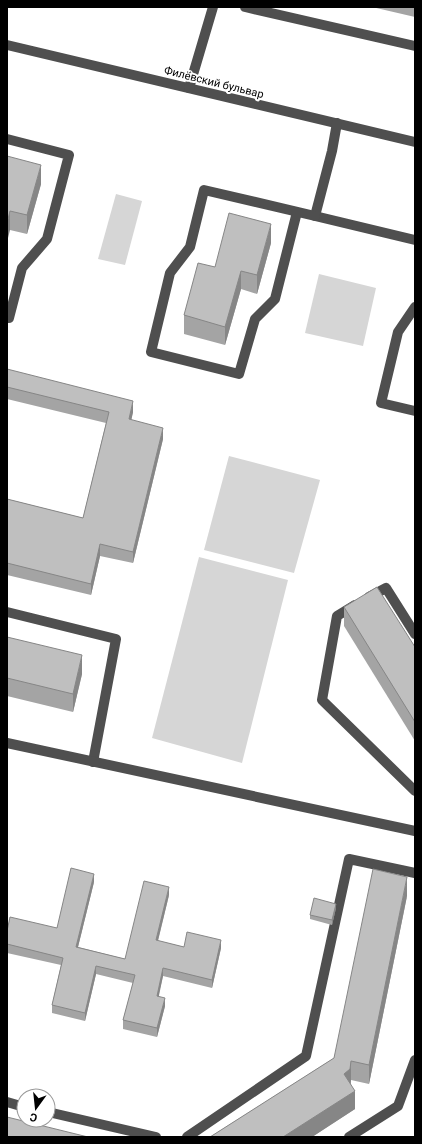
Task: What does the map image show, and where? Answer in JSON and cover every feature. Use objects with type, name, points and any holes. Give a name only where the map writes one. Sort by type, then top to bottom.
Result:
[{"type":"street","points":[[189,88],[213,7]]},
{"type":"street","points":[[245,7],[415,46]]},
{"type":"street","name":"Филёвский бульвар","points":[[7,45],[415,142]]},
{"type":"street","points":[[315,216],[332,151],[337,123]]},
{"type":"street","points":[[7,139],[68,155],[47,239],[22,268],[9,318],[7,318]]},
{"type":"street","points":[[297,212],[275,299],[255,319],[239,374],[151,352],[170,273],[190,247],[204,190],[315,216],[415,240]]},
{"type":"street","points":[[415,307],[398,332],[381,403],[415,412]]},
{"type":"street","points":[[415,634],[386,588],[337,616],[322,700],[415,791]]},
{"type":"street","points":[[7,612],[116,639],[93,762]]},
{"type":"street","points":[[7,743],[415,831]]},
{"type":"street","points":[[187,1137],[306,1056],[349,859],[415,874]]},
{"type":"street","points":[[349,1137],[398,1106],[415,1060]]},
{"type":"street","points":[[56,1114],[156,1137]]},
{"type":"shaded area","points":[[116,194],[142,201],[125,265],[98,259]]},
{"type":"shaded area","points":[[319,274],[376,288],[363,346],[305,333]]},
{"type":"shaded area","points":[[229,456],[320,480],[294,573],[204,550]]},
{"type":"shaded area","points":[[199,557],[288,580],[242,763],[152,738]]},
{"type":"building","points":[[7,156],[41,165],[27,215],[10,211],[7,223]]},
{"type":"building","points":[[229,213],[271,224],[257,275],[241,271],[225,327],[184,315],[198,263],[215,267]]},
{"type":"building","points":[[7,369],[133,401],[129,419],[163,428],[133,552],[100,544],[91,584],[7,563],[7,499],[83,518],[109,412],[7,387]]},
{"type":"building","points":[[377,587],[415,647],[415,722],[344,607]]},
{"type":"building","points":[[7,637],[82,655],[73,694],[7,678]]},
{"type":"building","points":[[71,868],[94,874],[76,947],[125,959],[144,881],[169,887],[156,940],[184,947],[187,932],[221,940],[212,980],[163,968],[157,996],[165,998],[157,1028],[123,1020],[135,975],[96,966],[85,1013],[52,1005],[63,958],[7,944],[7,931],[10,917],[57,928]]},
{"type":"building","points":[[373,869],[407,877],[369,1065],[351,1061],[350,1069],[344,1074],[355,1091],[283,1137],[210,1137],[334,1058]]},
{"type":"building","points":[[314,898],[336,904],[332,920],[310,915]]},
{"type":"building","points":[[7,1117],[16,1119],[16,1128],[52,1128],[88,1137],[7,1137]]}]
